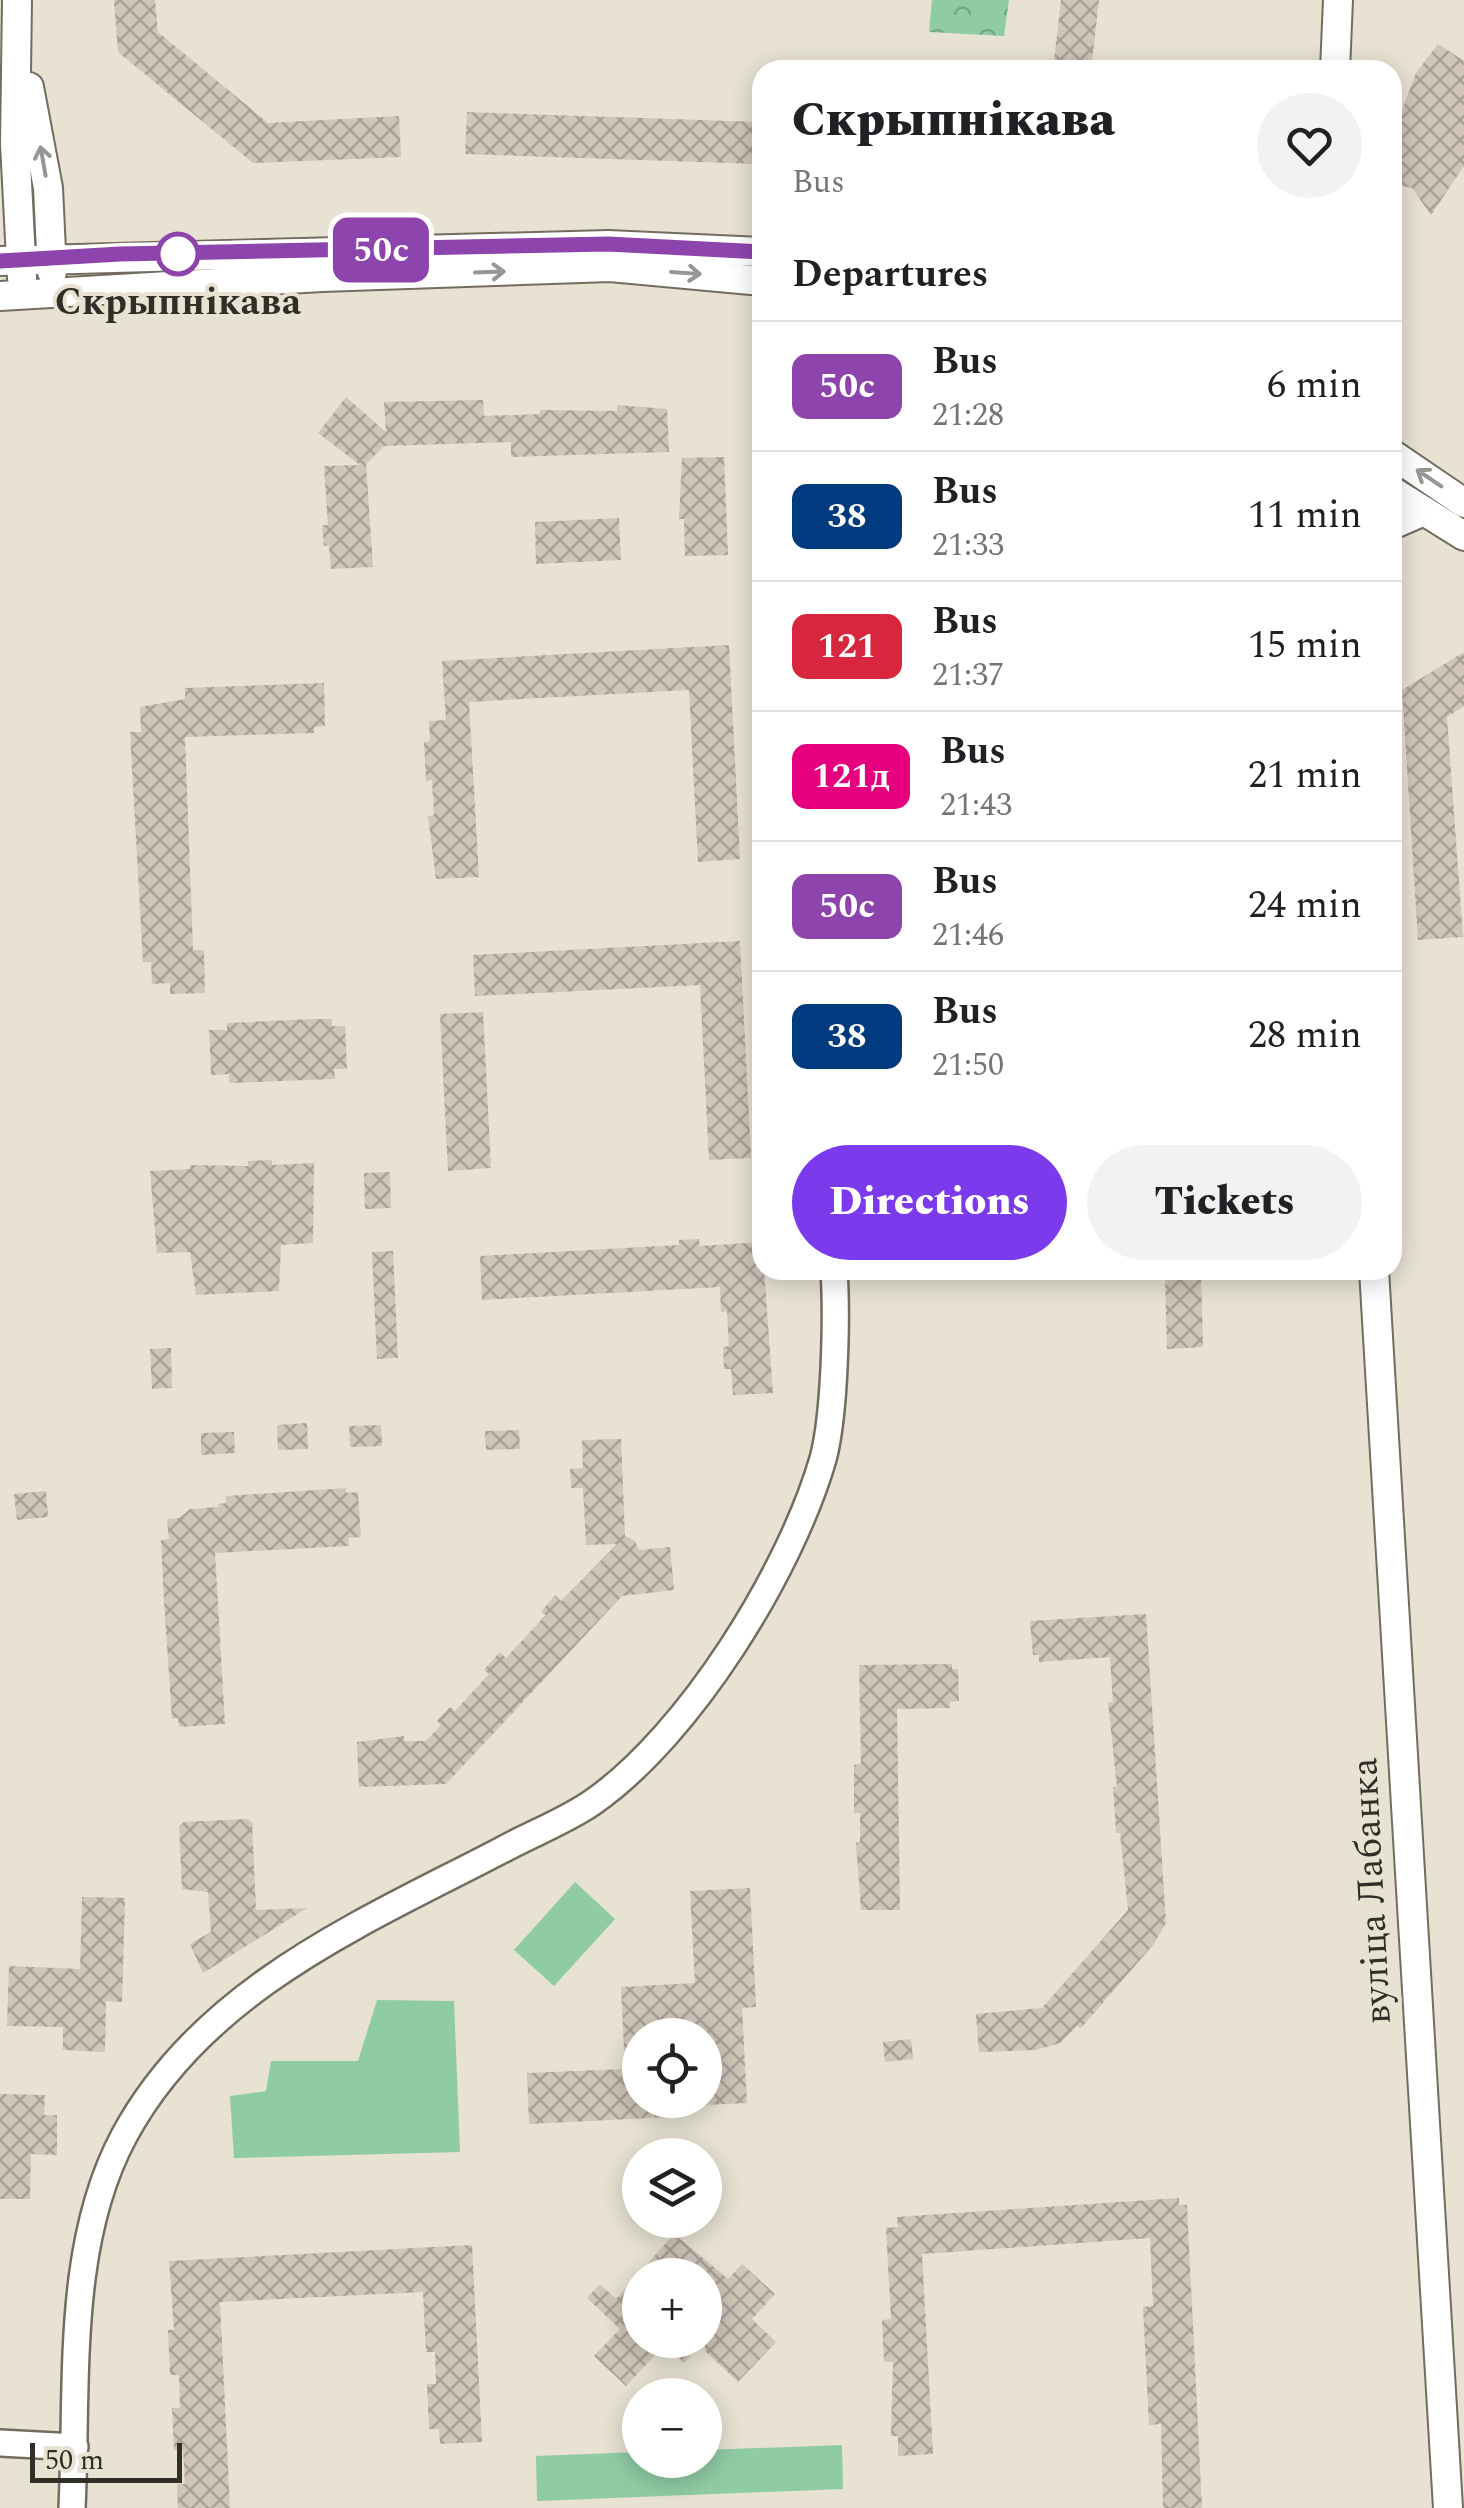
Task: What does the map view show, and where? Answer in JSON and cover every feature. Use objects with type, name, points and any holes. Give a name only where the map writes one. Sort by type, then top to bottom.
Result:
[{"type":"main road","points":[[17,0],[20,42],[10,260],[12,295],[322,277],[610,268],[752,279]]},
{"type":"main road","points":[[1335,60],[1338,0]]},
{"type":"main road","points":[[20,42],[48,188],[54,292]]},
{"type":"main road","points":[[10,260],[608,244],[752,251]]},
{"type":"main road","points":[[1402,461],[1464,503]]},
{"type":"main road","points":[[1402,497],[1464,536]]},
{"type":"main road","points":[[1402,520],[1424,510]]},
{"type":"main road","name":"вуліца Лабанка","points":[[1375,1280],[1448,2508]]},
{"type":"street","points":[[72,2508],[80,2304],[92,2219],[124,2136],[169,2069],[231,2005],[306,1954],[593,1802],[696,1700],[772,1575],[806,1506],[824,1454],[837,1314],[835,1280]]},
{"type":"street","points":[[0,2442],[75,2447]]},
{"type":"green space","points":[[932,0],[1009,0],[1004,36],[929,32]]},
{"type":"green space","points":[[575,1882],[615,1919],[554,1986],[514,1950]]},
{"type":"green space","points":[[377,2000],[454,2001],[460,2152],[234,2158],[230,2096],[266,2091],[271,2061],[358,2061]]},
{"type":"green space","points":[[842,2445],[843,2489],[537,2501],[536,2456],[622,2453],[622,2478],[722,2478],[722,2449]]},
{"type":"building","points":[[114,0],[155,0],[158,32],[268,123],[399,116],[401,157],[253,163],[118,52]]},
{"type":"building","points":[[1061,0],[1099,0],[1092,60],[1054,60]]},
{"type":"building","points":[[1438,44],[1464,61],[1464,166],[1431,215],[1412,188],[1402,186],[1402,110],[1416,73]]},
{"type":"building","points":[[467,112],[752,122],[752,164],[465,154]]},
{"type":"building","points":[[346,397],[386,432],[384,402],[483,400],[484,416],[540,414],[540,410],[617,411],[617,405],[667,409],[669,452],[511,457],[511,442],[384,446],[366,464],[373,567],[331,569],[322,525],[328,525],[324,466],[360,465],[318,433]]},
{"type":"building","points":[[724,457],[728,555],[685,556],[684,519],[679,519],[682,458]]},
{"type":"building","points":[[619,518],[621,560],[536,564],[535,522]]},
{"type":"building","points":[[729,645],[740,859],[698,862],[689,690],[469,702],[479,877],[436,879],[428,816],[434,815],[432,780],[426,781],[424,742],[430,741],[429,721],[446,720],[442,661]]},
{"type":"building","points":[[1464,652],[1464,706],[1447,717],[1463,937],[1418,940],[1402,690]]},
{"type":"building","points":[[324,683],[325,726],[314,727],[314,733],[185,737],[193,950],[204,950],[205,993],[170,994],[170,983],[152,984],[151,962],[143,962],[130,732],[141,732],[140,707],[185,699],[185,688]]},
{"type":"building","points":[[740,941],[751,1158],[709,1160],[700,985],[475,996],[473,955]]},
{"type":"building","points":[[483,1012],[491,1168],[448,1171],[440,1014]]},
{"type":"building","points":[[332,1019],[332,1026],[345,1026],[347,1069],[334,1069],[335,1079],[229,1083],[229,1074],[211,1075],[209,1030],[227,1030],[227,1023]]},
{"type":"building","points":[[272,1160],[272,1165],[314,1163],[313,1243],[281,1245],[279,1291],[196,1295],[190,1252],[157,1253],[150,1171],[190,1169],[190,1165],[248,1166],[248,1161]]},
{"type":"building","points":[[390,1172],[391,1208],[365,1209],[364,1173]]},
{"type":"building","points":[[699,1239],[700,1246],[752,1243],[752,1280],[765,1280],[773,1393],[733,1395],[731,1369],[724,1369],[723,1347],[729,1346],[727,1311],[721,1312],[720,1287],[482,1300],[480,1256],[679,1245],[679,1240]]},
{"type":"building","points":[[393,1251],[398,1358],[377,1359],[372,1252]]},
{"type":"building","points":[[1165,1280],[1201,1280],[1203,1347],[1167,1349]]},
{"type":"building","points":[[171,1348],[172,1388],[152,1389],[150,1349]]},
{"type":"building","points":[[307,1423],[308,1449],[278,1450],[277,1425]]},
{"type":"building","points":[[381,1425],[382,1446],[350,1447],[349,1426]]},
{"type":"building","points":[[519,1430],[520,1449],[486,1450],[485,1431]]},
{"type":"building","points":[[234,1432],[235,1453],[201,1455],[201,1433]]},
{"type":"building","points":[[621,1439],[625,1536],[635,1541],[639,1550],[670,1547],[674,1590],[622,1596],[446,1784],[359,1787],[357,1742],[404,1736],[404,1741],[426,1741],[441,1725],[437,1721],[443,1714],[450,1707],[455,1711],[489,1674],[484,1670],[500,1652],[506,1658],[546,1615],[541,1612],[555,1595],[561,1601],[617,1544],[586,1545],[583,1488],[571,1488],[570,1469],[583,1468],[582,1440]]},
{"type":"building","points":[[346,1488],[346,1493],[358,1492],[361,1537],[348,1538],[349,1546],[215,1553],[225,1724],[179,1727],[178,1718],[172,1719],[164,1601],[161,1540],[169,1539],[167,1519],[179,1518],[190,1509],[219,1507],[218,1504],[226,1503],[226,1496]]},
{"type":"building","points":[[46,1491],[48,1517],[17,1520],[14,1494]]},
{"type":"building","points":[[1146,1614],[1166,1923],[1153,1945],[1081,2028],[1077,2026],[1060,2043],[1036,2050],[979,2052],[976,2014],[1042,2008],[1128,1910],[1120,1833],[1116,1833],[1113,1787],[1117,1787],[1108,1702],[1113,1702],[1110,1657],[1039,1662],[1039,1655],[1033,1655],[1030,1621]]},
{"type":"building","points":[[952,1664],[952,1669],[958,1669],[959,1701],[950,1702],[950,1708],[897,1709],[900,1910],[861,1910],[856,1843],[860,1842],[860,1813],[854,1813],[854,1765],[861,1764],[859,1665]]},
{"type":"building","points":[[184,1822],[252,1822],[256,1910],[307,1908],[203,1973],[190,1944],[211,1932],[208,1892],[182,1889],[179,1826]]},
{"type":"building","points":[[750,1888],[756,2007],[742,2008],[747,2103],[722,2104],[722,2018],[623,2018],[621,1987],[695,1983],[690,1891]]},
{"type":"building","points":[[82,1897],[125,1898],[122,2002],[106,2001],[105,2052],[63,2050],[63,2027],[7,2026],[9,1966],[80,1969]]},
{"type":"building","points":[[911,2039],[913,2059],[885,2062],[883,2042]]},
{"type":"building","points":[[622,2069],[622,2118],[649,2118],[529,2124],[527,2073]]},
{"type":"building","points":[[0,2094],[45,2095],[44,2115],[57,2115],[57,2155],[31,2154],[30,2199],[0,2199]]},
{"type":"building","points":[[1179,2198],[1179,2205],[1187,2205],[1202,2508],[1163,2508],[1161,2424],[1149,2425],[1143,2307],[1153,2306],[1150,2238],[922,2254],[933,2454],[898,2456],[898,2436],[891,2436],[893,2362],[884,2362],[882,2320],[891,2319],[886,2228],[898,2227],[897,2217]]},
{"type":"building","points":[[670,2238],[679,2238],[703,2258],[653,2258]]},
{"type":"building","points":[[472,2245],[482,2442],[440,2444],[439,2429],[429,2429],[427,2384],[436,2384],[435,2352],[426,2352],[423,2292],[220,2302],[230,2508],[178,2508],[177,2484],[185,2484],[183,2450],[174,2450],[172,2408],[180,2408],[179,2375],[170,2375],[168,2330],[174,2330],[169,2261]]},
{"type":"building","points":[[742,2264],[775,2294],[752,2319],[776,2342],[738,2382],[712,2358],[722,2358],[722,2274],[728,2279]]},
{"type":"building","points":[[600,2284],[616,2299],[622,2292],[622,2358],[652,2358],[633,2378],[622,2378],[622,2382],[594,2356],[620,2329],[587,2298]]},
{"type":"bus line","name":"50с","points":[[0,261],[120,254],[322,253],[608,244],[752,251]]},
{"type":"place","name":"Скрыпнікава","points":[[178,254]]}]
